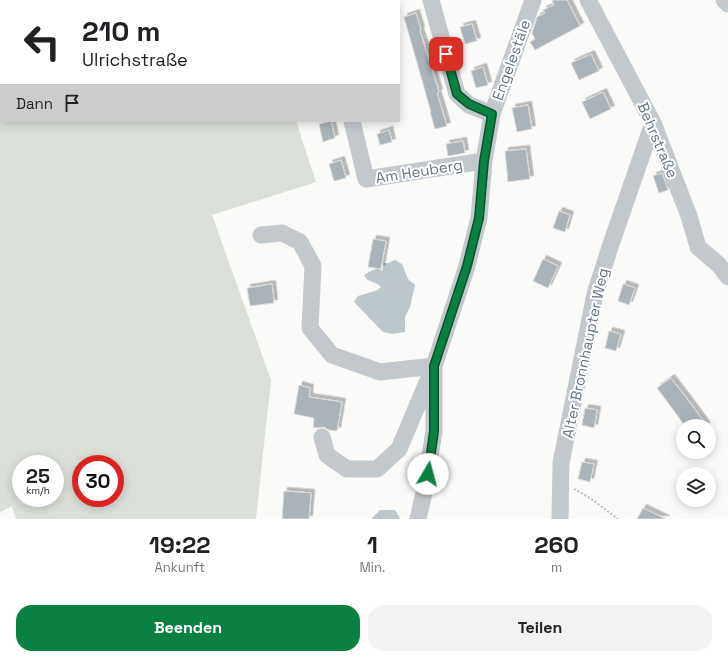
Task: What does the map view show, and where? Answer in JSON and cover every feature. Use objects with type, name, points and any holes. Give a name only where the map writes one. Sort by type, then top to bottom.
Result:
[{"type":"street","points":[[431,0],[457,94],[469,104],[492,114]]},
{"type":"street","name":"Engelestäle","points":[[418,519],[426,488],[434,431],[434,366],[467,266],[479,218],[484,161],[492,114],[533,0]]},
{"type":"street","name":"Behrstraße","points":[[588,0],[653,123],[689,216],[698,247],[719,265],[728,277]]},
{"type":"street","points":[[724,0],[728,4]]},
{"type":"street","name":"Am Heuberg","points":[[352,122],[366,179],[484,161]]},
{"type":"street","name":"Alter Bronnhaupter Weg","points":[[560,519],[561,463],[594,294],[653,123]]},
{"type":"street","points":[[261,235],[282,233],[300,242],[313,266],[310,328],[332,355],[380,372],[434,366],[399,449],[377,469],[347,469],[327,455],[322,437]]},
{"type":"path","points":[[561,482],[590,498],[618,519]]},
{"type":"shaded area","points":[[0,122],[296,122],[316,182],[212,215],[271,380],[256,519],[16,519],[12,507],[64,507],[64,455],[12,455],[12,506],[0,512]]},
{"type":"shaded area","points":[[395,260],[402,264],[408,279],[415,285],[410,307],[405,317],[405,332],[392,334],[383,332],[354,302],[358,296],[378,290],[381,287],[369,281],[364,275],[378,268],[382,271],[384,263]]},
{"type":"shaded area","points":[[380,510],[395,510],[400,518],[371,519]]},
{"type":"building","points":[[552,0],[567,0],[580,26],[535,50],[530,42],[535,39],[532,33],[537,17],[545,13],[543,10],[554,5]]},
{"type":"building","points":[[416,13],[439,92],[437,93],[447,126],[435,129],[404,17]]},
{"type":"building","points":[[472,24],[477,41],[465,44],[460,27]]},
{"type":"building","points":[[591,54],[599,71],[579,80],[571,63]]},
{"type":"building","points":[[483,67],[488,85],[476,88],[471,71]]},
{"type":"building","points":[[603,92],[611,109],[590,119],[582,102]]},
{"type":"building","points":[[528,105],[532,129],[517,132],[512,108]]},
{"type":"building","points":[[331,122],[335,138],[323,142],[319,124]]},
{"type":"building","points":[[389,130],[392,142],[380,145],[377,134]]},
{"type":"building","points":[[463,141],[465,153],[448,156],[446,144]]},
{"type":"building","points":[[526,149],[530,179],[508,182],[505,151]]},
{"type":"building","points":[[341,160],[346,178],[334,181],[329,164]]},
{"type":"building","points":[[662,173],[668,190],[659,193],[653,176]]},
{"type":"building","points":[[559,211],[570,215],[565,232],[553,228]]},
{"type":"building","points":[[373,239],[386,241],[381,269],[368,267]]},
{"type":"building","points":[[543,259],[558,266],[548,288],[533,281]]},
{"type":"building","points":[[272,284],[274,303],[250,306],[247,288]]},
{"type":"building","points":[[623,284],[635,288],[629,305],[618,301]]},
{"type":"building","points":[[609,331],[621,334],[616,351],[605,348]]},
{"type":"building","points":[[671,378],[702,419],[680,419],[657,388]]},
{"type":"building","points":[[299,385],[310,388],[309,397],[342,402],[337,431],[329,430],[324,427],[313,427],[314,418],[294,414]]},
{"type":"building","points":[[585,408],[597,410],[594,428],[582,425]]},
{"type":"building","points":[[582,462],[594,464],[590,482],[578,479]]},
{"type":"building","points":[[284,491],[311,493],[309,519],[282,519]]},
{"type":"building","points":[[643,508],[666,519],[637,519]]},
{"type":"route","points":[[428,474],[434,431],[434,366],[467,266],[479,218],[484,161],[492,114],[469,104],[457,94],[446,54]]}]
